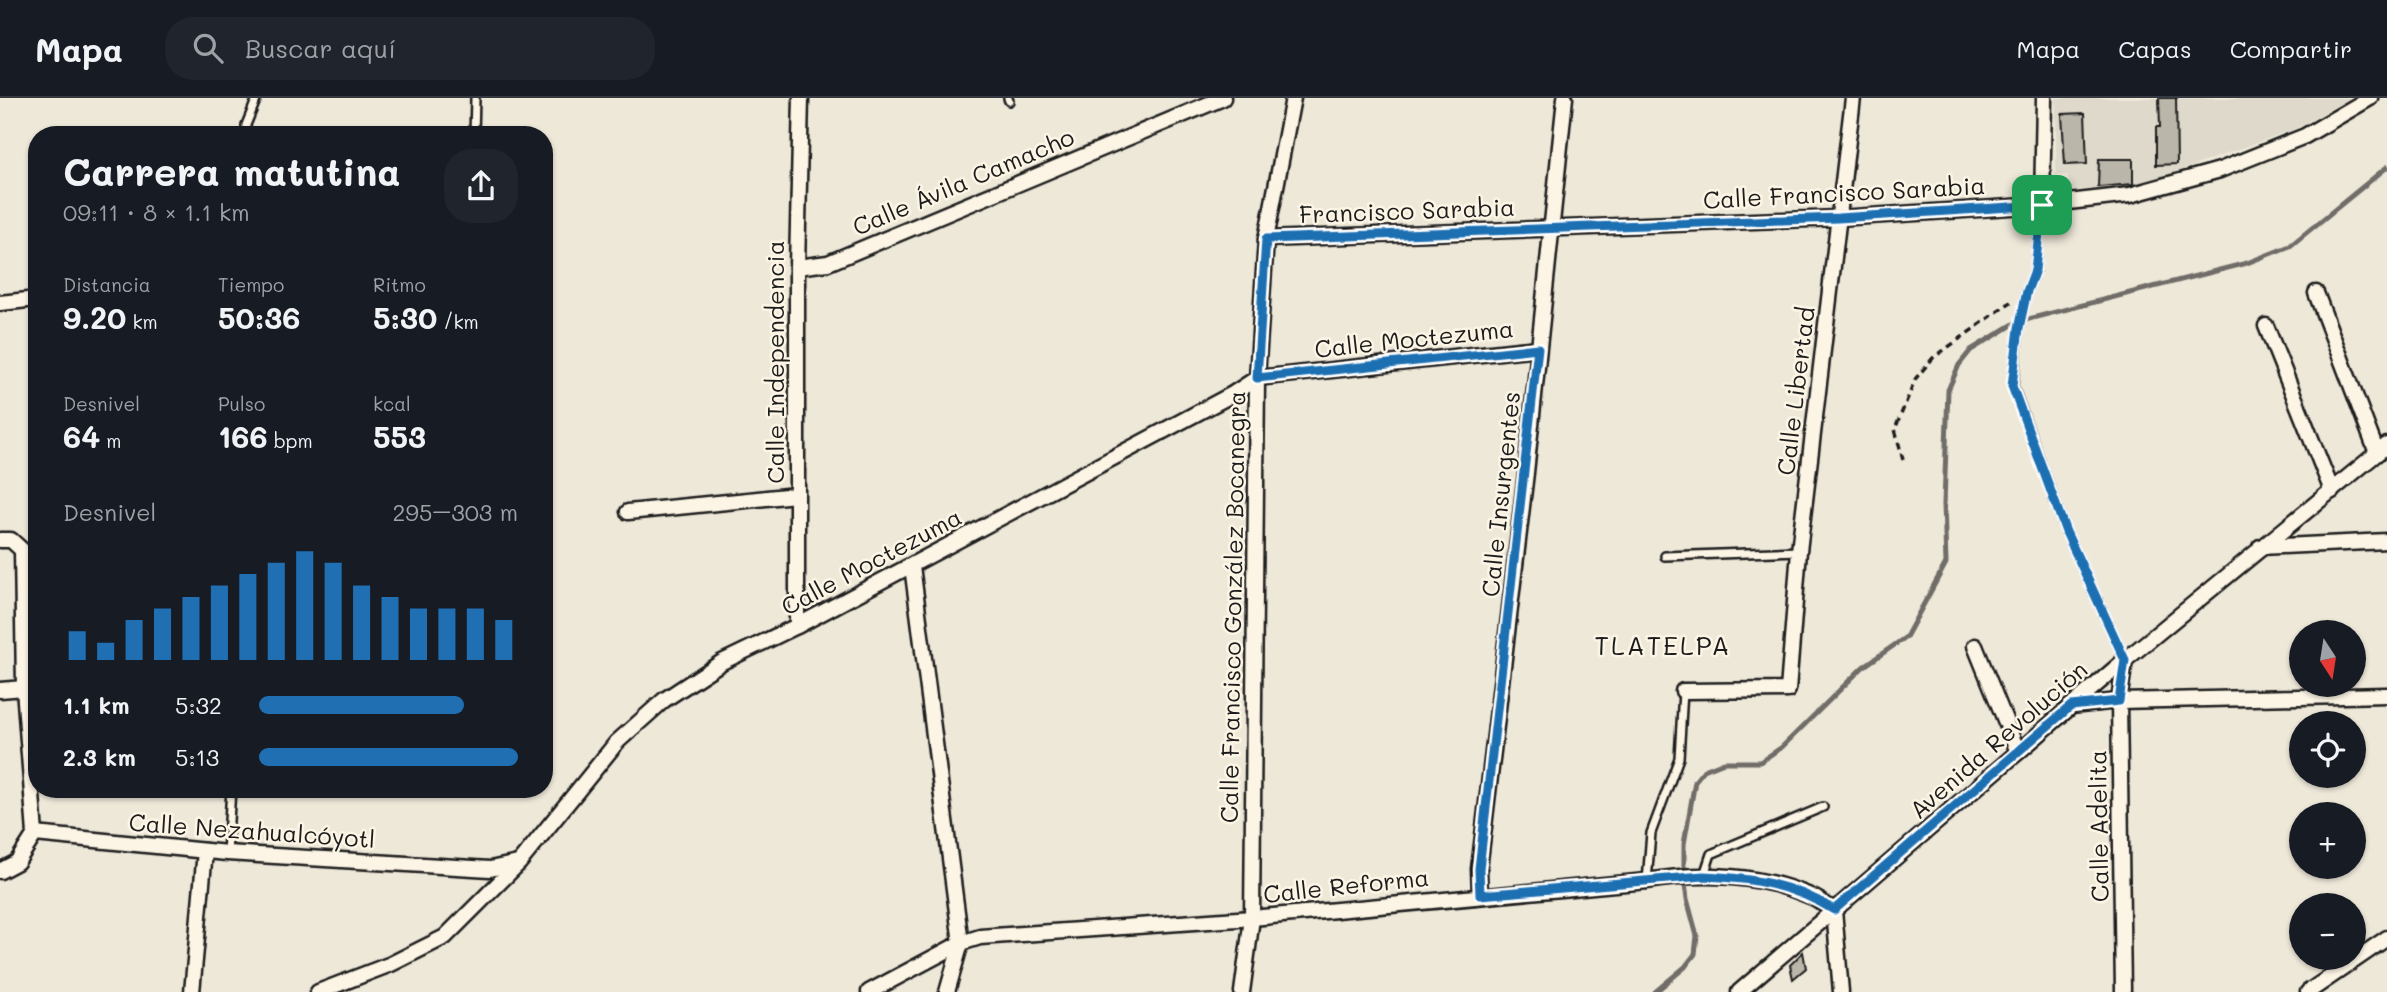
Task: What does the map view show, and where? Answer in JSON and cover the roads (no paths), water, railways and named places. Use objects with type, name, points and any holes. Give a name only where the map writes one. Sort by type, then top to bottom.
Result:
[{"type":"street","name":"Calle Independencia","points":[[797,626],[797,267],[801,98]]},
{"type":"street","name":"Calle Ávila Camacho","points":[[797,267],[828,263],[1223,98]]},
{"type":"street","name":"Calle Francisco González Bocanegra","points":[[1242,992],[1252,918],[1257,378],[1266,239],[1293,98]]},
{"type":"street","name":"Calle Insurgentes","points":[[1480,895],[1479,869],[1565,98]]},
{"type":"street","name":"Calle Libertad","points":[[1683,691],[1788,690],[1799,551],[1853,98]]},
{"type":"street","points":[[2042,205],[2044,98]]},
{"type":"street","name":"Calle Francisco Sarabia","points":[[1550,227],[1838,218],[2042,205],[2130,195],[2220,170],[2305,136],[2370,98]]},
{"type":"street","name":"Francisco Sarabia","points":[[1266,239],[1550,227]]},
{"type":"street","points":[[2316,293],[2382,449]]},
{"type":"street","points":[[0,303],[28,300]]},
{"type":"street","points":[[2266,326],[2332,491]]},
{"type":"street","name":"Calle Moctezuma","points":[[318,992],[391,964],[445,937],[519,863],[617,742],[664,700],[723,662],[912,566],[1231,395],[1257,378],[1538,348]]},
{"type":"street","name":"Avenida Revolución","points":[[1739,992],[2125,660],[2382,449]]},
{"type":"street","points":[[628,512],[796,495]]},
{"type":"street","points":[[2301,515],[2304,545]]},
{"type":"street","points":[[0,541],[11,540],[22,550],[24,688],[28,741]]},
{"type":"street","points":[[2260,547],[2387,541]]},
{"type":"street","points":[[912,566],[961,943],[947,992]]},
{"type":"street","points":[[1975,646],[2018,752]]},
{"type":"street","name":"Calle Adelita","points":[[2123,992],[2119,701],[2125,660]]},
{"type":"street","points":[[0,690],[24,688]]},
{"type":"street","points":[[2071,706],[2119,701],[2387,695]]},
{"type":"street","points":[[0,871],[17,862],[35,834],[32,798]]},
{"type":"street","name":"Calle Nezahualcóyotl","points":[[35,834],[226,853],[490,869],[519,863]]},
{"type":"street","points":[[192,992],[205,851]]},
{"type":"street","name":"Calle Reforma","points":[[869,992],[961,943],[980,937],[1252,918],[1674,877],[1735,877],[1772,884],[1811,896],[1834,910]]},
{"type":"street","points":[[1834,910],[1841,992]]},
{"type":"street","points":[[2308,992],[2387,938]]},
{"type":"lane","points":[[246,126],[257,98]]},
{"type":"lane","points":[[474,126],[475,98]]},
{"type":"lane","points":[[2042,205],[2035,270],[2027,291],[2019,328],[2012,386],[2066,532],[2125,660]]},
{"type":"lane","points":[[1665,556],[1799,551]]},
{"type":"lane","points":[[1647,881],[1651,833],[1679,758],[1683,691]]},
{"type":"lane","points":[[226,853],[230,798]]},
{"type":"lane","points":[[1703,876],[1711,854],[1823,807]]},
{"type":"waterway","points":[[1655,992],[1685,967],[1695,954],[1697,936],[1684,875],[1684,844],[1695,781],[1704,770],[1724,762],[1760,762],[1782,747],[1863,667],[1906,637],[1946,563],[1944,504],[1948,390],[1959,365],[1971,350],[2017,322],[2247,263],[2290,246],[2387,167]]},
{"type":"district","name":"TLATELPA","points":[[1663,645]]}]
